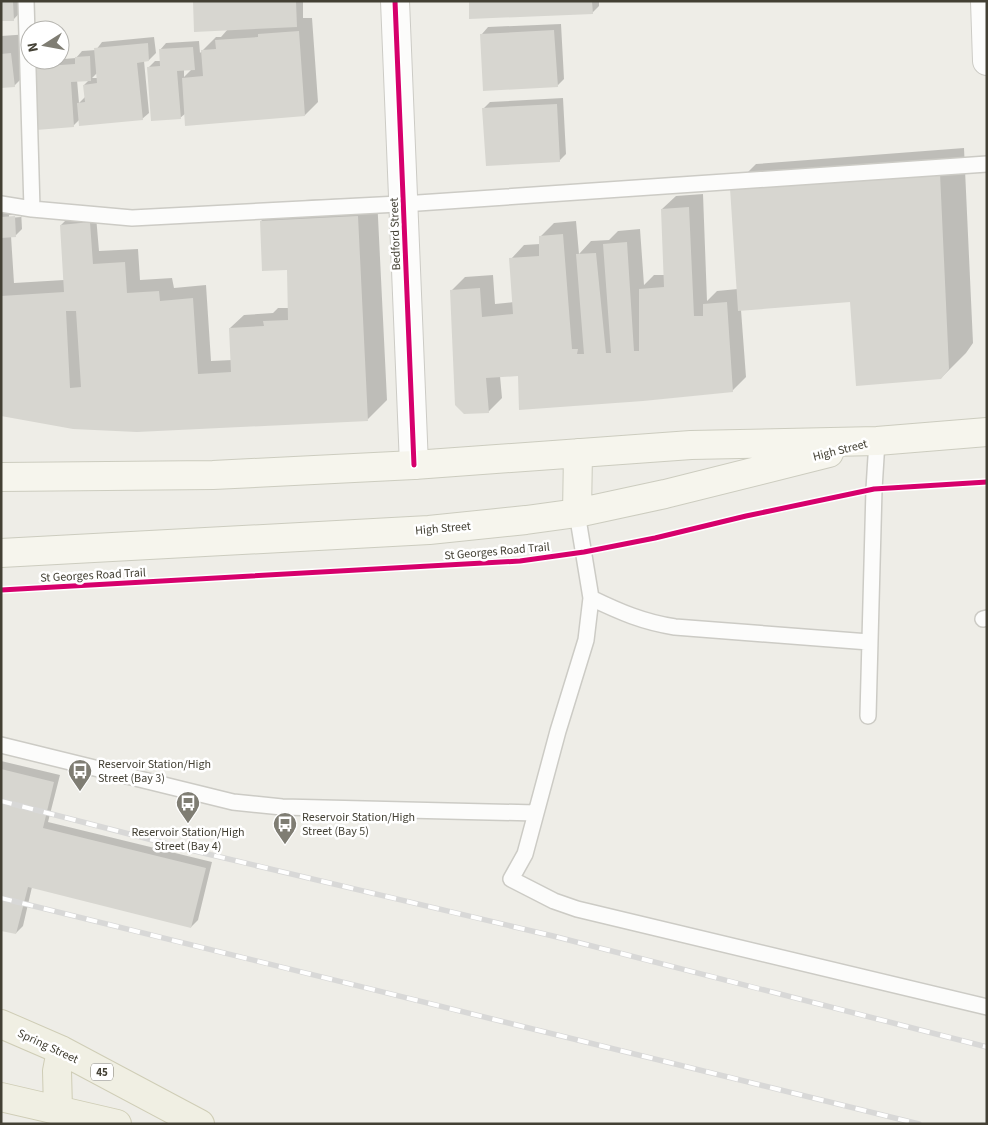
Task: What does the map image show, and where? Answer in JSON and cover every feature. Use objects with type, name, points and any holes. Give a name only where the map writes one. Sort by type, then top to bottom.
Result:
[{"type":"main road","name":"High Street","points":[[1,477],[213,475],[414,465],[691,444],[877,441],[987,432]]},
{"type":"main road","name":"High Street","points":[[1,553],[428,530],[526,520],[577,513],[665,494],[877,441]]},
{"type":"main road","points":[[577,513],[578,453]]},
{"type":"main road","name":"Spring Street","points":[[1,1024],[60,1050],[200,1124]]},
{"type":"main road","points":[[58,1109],[60,1050]]},
{"type":"main road","points":[[1,1097],[117,1124]]},
{"type":"street","name":"Bedford Street","points":[[395,1],[414,465]]},
{"type":"street","points":[[984,1],[987,61]]},
{"type":"lane","points":[[26,1],[32,209]]},
{"type":"lane","points":[[1,204],[32,209],[132,218],[404,204],[987,164]]},
{"type":"lane","points":[[868,716],[877,441]]},
{"type":"lane","points":[[577,513],[591,598],[586,640],[558,731],[525,854],[511,879],[554,901],[587,911],[987,1007]]},
{"type":"lane","points":[[591,598],[619,612],[655,624],[869,642]]},
{"type":"lane","points":[[1,745],[233,802],[282,807],[536,813]]},
{"type":"building","points":[[1,1],[13,1],[14,21],[1,21]]},
{"type":"building","points":[[193,1],[296,1],[297,27],[194,32]]},
{"type":"building","points":[[469,1],[592,1],[593,14],[469,19]]},
{"type":"building","points":[[554,30],[558,87],[483,91],[480,34]]},
{"type":"building","points":[[299,31],[305,116],[185,126],[182,78],[203,76],[201,50],[216,49],[215,40],[258,37],[258,34]]},
{"type":"building","points":[[148,43],[149,61],[137,63],[143,120],[79,126],[77,103],[85,102],[83,85],[97,83],[94,48]]},
{"type":"building","points":[[193,47],[195,70],[177,71],[181,119],[151,121],[147,67],[160,66],[159,49]]},
{"type":"building","points":[[11,53],[15,87],[1,88],[1,54]]},
{"type":"building","points":[[90,56],[91,81],[71,82],[74,127],[36,130],[31,70],[70,70],[70,64],[75,64],[75,57]]},
{"type":"building","points":[[557,104],[560,162],[486,166],[482,108]]},
{"type":"building","points":[[940,173],[949,369],[941,379],[856,386],[850,302],[738,311],[730,188]]},
{"type":"building","points":[[689,207],[694,316],[703,316],[703,304],[727,302],[733,392],[519,410],[518,376],[486,378],[489,413],[464,414],[455,405],[450,290],[480,288],[482,317],[513,314],[509,258],[539,256],[539,236],[563,234],[572,349],[578,349],[577,354],[584,354],[576,254],[596,253],[606,353],[611,353],[603,244],[627,242],[634,351],[639,351],[639,289],[664,287],[661,209]]},
{"type":"building","points":[[15,216],[16,237],[1,238],[1,217]]},
{"type":"building","points":[[358,216],[368,421],[137,432],[73,429],[1,416],[1,296],[64,292],[60,225],[90,222],[93,264],[125,262],[127,293],[159,291],[160,301],[193,298],[198,374],[231,372],[229,328],[264,326],[263,321],[288,320],[287,270],[262,271],[260,221]],"holes":[[[66,311],[76,311],[81,387],[70,388]]]},
{"type":"building","points":[[1,769],[54,782],[43,828],[206,868],[191,928],[28,887],[16,934],[1,931]]},
{"type":"railway","points":[[1,801],[199,852],[553,936],[987,1047]]},
{"type":"railway","points":[[1,898],[919,1124]]},
{"type":"cycle path","points":[[395,1],[414,465]]},
{"type":"cycle path","name":"St Georges Road Trail","points":[[1,590],[520,561],[584,552],[655,538],[746,516],[874,489],[987,482]]},
{"type":"place","name":"Reservoir Station/High Street (Bay 3)","points":[[80,792]]},
{"type":"place","name":"Reservoir Station/High Street (Bay 4)","points":[[188,824]]},
{"type":"place","name":"Reservoir Station/High Street (Bay 5)","points":[[285,845]]}]
